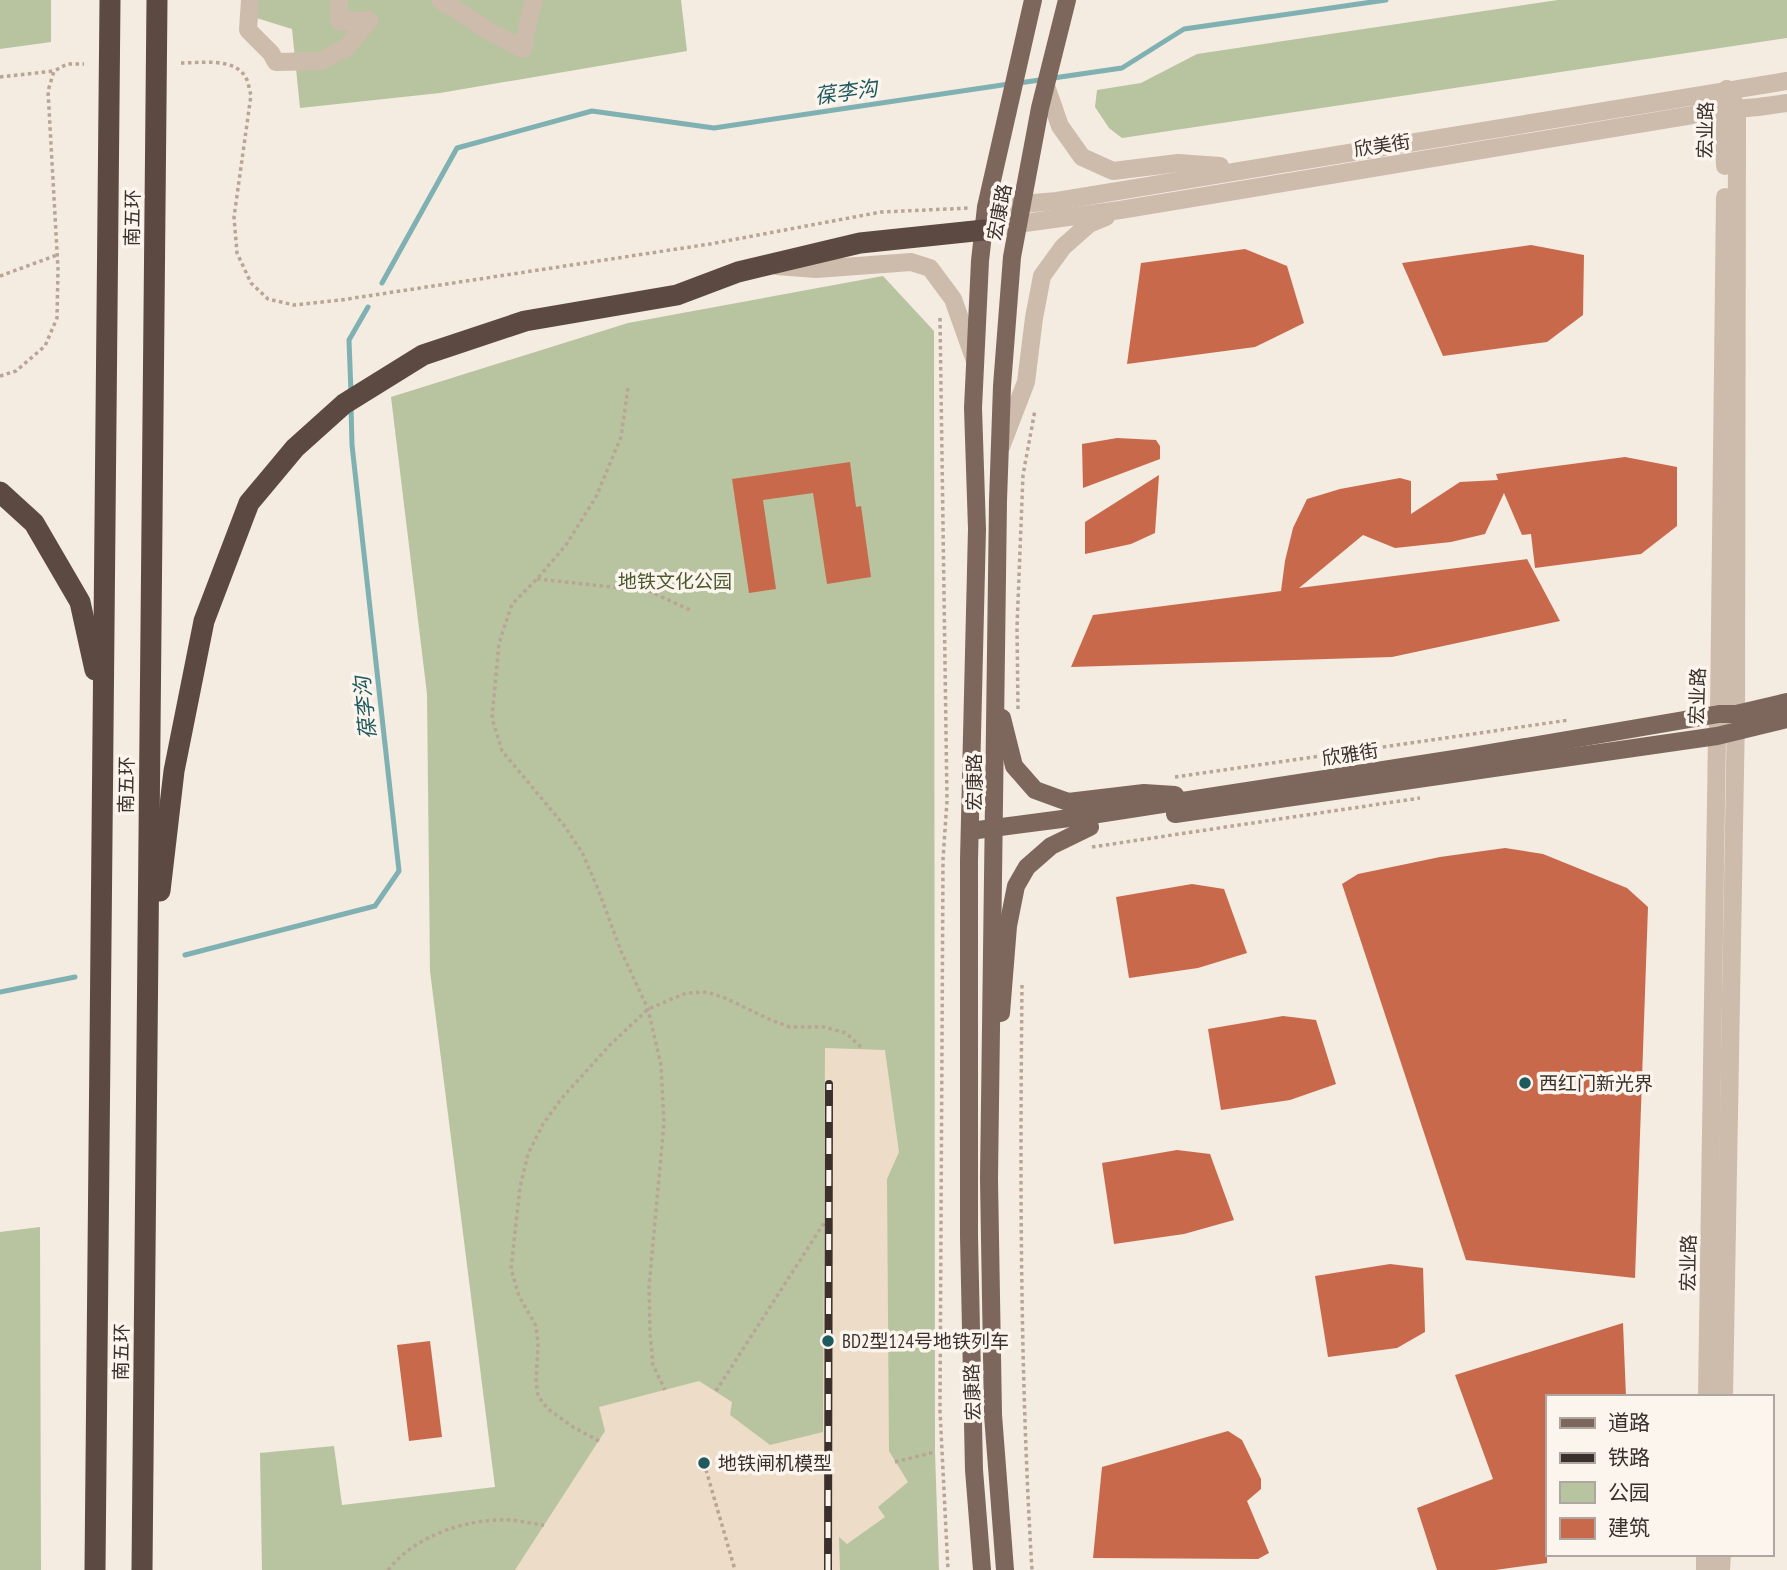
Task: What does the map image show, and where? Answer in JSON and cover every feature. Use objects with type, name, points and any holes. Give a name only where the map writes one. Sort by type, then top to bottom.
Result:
[{"type":"highway","name":"南五环","points":[[142,1570],[157,0]]},
{"type":"highway","points":[[156,103],[168,0]]},
{"type":"highway","name":"南五环","points":[[95,1570],[109,7]]},
{"type":"highway","points":[[147,1007],[174,771],[204,621],[249,503],[295,448],[344,404],[423,355],[525,321],[677,295],[738,272],[860,243],[984,230]]},
{"type":"highway","points":[[0,492],[34,523],[80,603],[103,706]]},
{"type":"main road","name":"宏康路","points":[[982,1570],[974,1470],[969,1249],[969,836],[977,529],[973,408],[980,261],[986,207],[1033,0]]},
{"type":"main road","name":"宏康路","points":[[1005,1570],[993,1415],[989,1179],[1002,386],[1017,223],[1040,108],[1067,0]]},
{"type":"main road","points":[[995,696],[1014,766],[1035,790],[1068,802],[1144,793],[1210,797]]},
{"type":"main road","name":"欣雅街","points":[[995,833],[1090,827],[1727,724],[1787,702]]},
{"type":"main road","name":"欣雅街","points":[[969,836],[1467,757],[1727,724],[1787,719]]},
{"type":"main road","points":[[990,1086],[1003,996],[1008,926],[1016,886],[1027,867],[1051,846],[1090,827]]},
{"type":"street","points":[[250,0],[248,30],[271,53],[276,62],[320,61],[347,47],[369,20],[340,23],[339,0]]},
{"type":"street","points":[[440,0],[523,49],[534,0]]},
{"type":"street","name":"欣美街","points":[[986,207],[1057,201],[1787,81]]},
{"type":"street","points":[[1046,86],[1060,126],[1082,157],[1113,171],[1178,163],[1251,168]]},
{"type":"street","name":"宏业路","points":[[1724,1395],[1730,109],[1727,89]]},
{"type":"street","name":"欣美街","points":[[984,230],[1730,109],[1787,103]]},
{"type":"street","points":[[1000,451],[1026,382],[1042,276],[1063,247],[1090,224],[1120,210]]},
{"type":"street","points":[[766,265],[816,269],[911,262],[930,268],[953,299],[975,363]]},
{"type":"street","name":"宏业路","points":[[1707,1395],[1727,724]]},
{"type":"path","points":[[181,63],[216,62],[236,68],[246,78],[251,95],[234,217],[237,253],[251,283],[268,299],[294,305],[710,244],[881,212],[986,207]]},
{"type":"path","points":[[0,77],[54,71],[67,64],[84,64]]},
{"type":"path","points":[[0,376],[16,371],[45,346],[57,318],[57,255],[48,91],[54,71]]},
{"type":"path","points":[[0,276],[57,255]]},
{"type":"path","name":"宏康路","points":[[940,309],[947,801],[943,859],[940,1411],[948,1570]]},
{"type":"path","points":[[628,388],[621,437],[596,497],[566,545],[512,604],[499,643],[492,718],[502,751],[564,824],[582,852],[621,951],[648,1009],[661,1065],[664,1124],[649,1287],[650,1333],[653,1365],[665,1390]]},
{"type":"path","points":[[1018,719],[1017,627],[1023,475],[1037,400]]},
{"type":"path","points":[[537,579],[649,591],[690,610]]},
{"type":"path","name":"欣雅街","points":[[1166,778],[1573,719]]},
{"type":"path","points":[[1090,847],[1430,797]]},
{"type":"path","points":[[1022,986],[1021,1186],[1026,1472],[1031,1570]]},
{"type":"path","points":[[599,1441],[556,1415],[538,1396],[536,1325],[519,1296],[511,1269],[520,1187],[528,1154],[542,1124],[585,1072],[648,1009],[686,993],[707,992],[790,1027],[824,1027],[846,1033],[863,1049]]},
{"type":"path","points":[[716,1391],[824,1223]]},
{"type":"path","points":[[895,1462],[935,1452]]},
{"type":"path","points":[[704,1463],[735,1570]]},
{"type":"path","points":[[388,1570],[428,1536],[471,1523],[511,1520],[544,1525]]},
{"type":"green space","points":[[0,0],[51,0],[51,42],[0,49]]},
{"type":"green space","points":[[256,0],[681,0],[687,51],[440,93],[300,108],[292,29],[253,17]]},
{"type":"green space","points":[[1558,0],[1787,0],[1787,38],[1122,138],[1109,128],[1095,107],[1097,90],[1141,83],[1197,54]]},
{"type":"green space","name":"地铁文化公园","points":[[883,276],[934,331],[935,1452],[939,1570],[262,1570],[260,1453],[334,1446],[342,1505],[495,1487],[430,971],[427,694],[391,397],[628,323]]},
{"type":"green space","points":[[40,1227],[41,1570],[0,1570],[0,1232]]},
{"type":"shaded area","points":[[825,1048],[885,1050],[899,1152],[887,1179],[889,1451],[908,1482],[878,1507],[885,1517],[847,1544],[839,1537],[840,1570],[515,1570],[605,1431],[599,1407],[699,1381],[732,1402],[730,1415],[770,1445],[823,1432]]},
{"type":"building","points":[[1531,245],[1584,255],[1583,315],[1547,342],[1443,356],[1402,263]]},
{"type":"building","points":[[1245,249],[1287,266],[1304,323],[1255,347],[1127,364],[1141,263]]},
{"type":"building","points":[[1117,438],[1156,440],[1160,446],[1160,459],[1083,488],[1082,444]]},
{"type":"building","points":[[1625,457],[1677,467],[1677,526],[1641,554],[1535,568],[1531,534],[1522,535],[1504,493],[1485,534],[1451,542],[1395,548],[1363,535],[1299,588],[1527,559],[1560,621],[1392,657],[1071,667],[1093,615],[1281,591],[1293,528],[1307,499],[1340,489],[1400,478],[1411,481],[1411,514],[1460,482],[1498,480],[1496,474]]},
{"type":"building","points":[[850,462],[856,507],[861,506],[871,577],[827,584],[813,493],[763,500],[776,589],[749,593],[732,479]]},
{"type":"building","points":[[1159,475],[1155,533],[1131,544],[1085,554],[1085,522]]},
{"type":"building","name":"西红门新光界","points":[[1505,848],[1543,854],[1627,888],[1648,907],[1635,1278],[1466,1260],[1342,884],[1358,874],[1440,857]]},
{"type":"building","points":[[1192,884],[1224,889],[1247,953],[1198,968],[1129,978],[1116,897]]},
{"type":"building","points":[[1283,1016],[1316,1020],[1336,1084],[1290,1100],[1221,1110],[1208,1029]]},
{"type":"building","points":[[1177,1150],[1210,1154],[1234,1220],[1184,1234],[1114,1244],[1102,1163]]},
{"type":"building","points":[[1390,1264],[1423,1268],[1425,1332],[1397,1348],[1328,1357],[1315,1276]]},
{"type":"building","points":[[1623,1323],[1626,1395],[1546,1395],[1547,1563],[1495,1570],[1437,1570],[1417,1508],[1493,1479],[1455,1375]]},
{"type":"building","points":[[430,1341],[442,1437],[409,1441],[397,1345]]},
{"type":"building","points":[[1228,1431],[1242,1440],[1261,1479],[1261,1489],[1247,1501],[1269,1553],[1258,1559],[1093,1558],[1102,1467]]},
{"type":"waterway","name":"葆李沟","points":[[1019,83],[1122,68],[1184,29],[1386,0]]},
{"type":"waterway","name":"葆李沟","points":[[382,283],[457,148],[592,111],[714,128],[1009,84]]},
{"type":"waterway","name":"葆李沟","points":[[351,393],[349,340],[368,307]]},
{"type":"waterway","name":"葆李沟","points":[[185,955],[375,906],[399,871],[352,445],[351,407]]},
{"type":"waterway","name":"葆李沟","points":[[0,992],[75,977]]},
{"type":"railway","points":[[828,1570],[829,1084]]},
{"type":"place","name":"西红门新光界","points":[[1525,1083]]},
{"type":"place","name":"BD2型124号地铁列车","points":[[828,1341]]},
{"type":"place","name":"地铁闸机模型","points":[[704,1463]]}]
